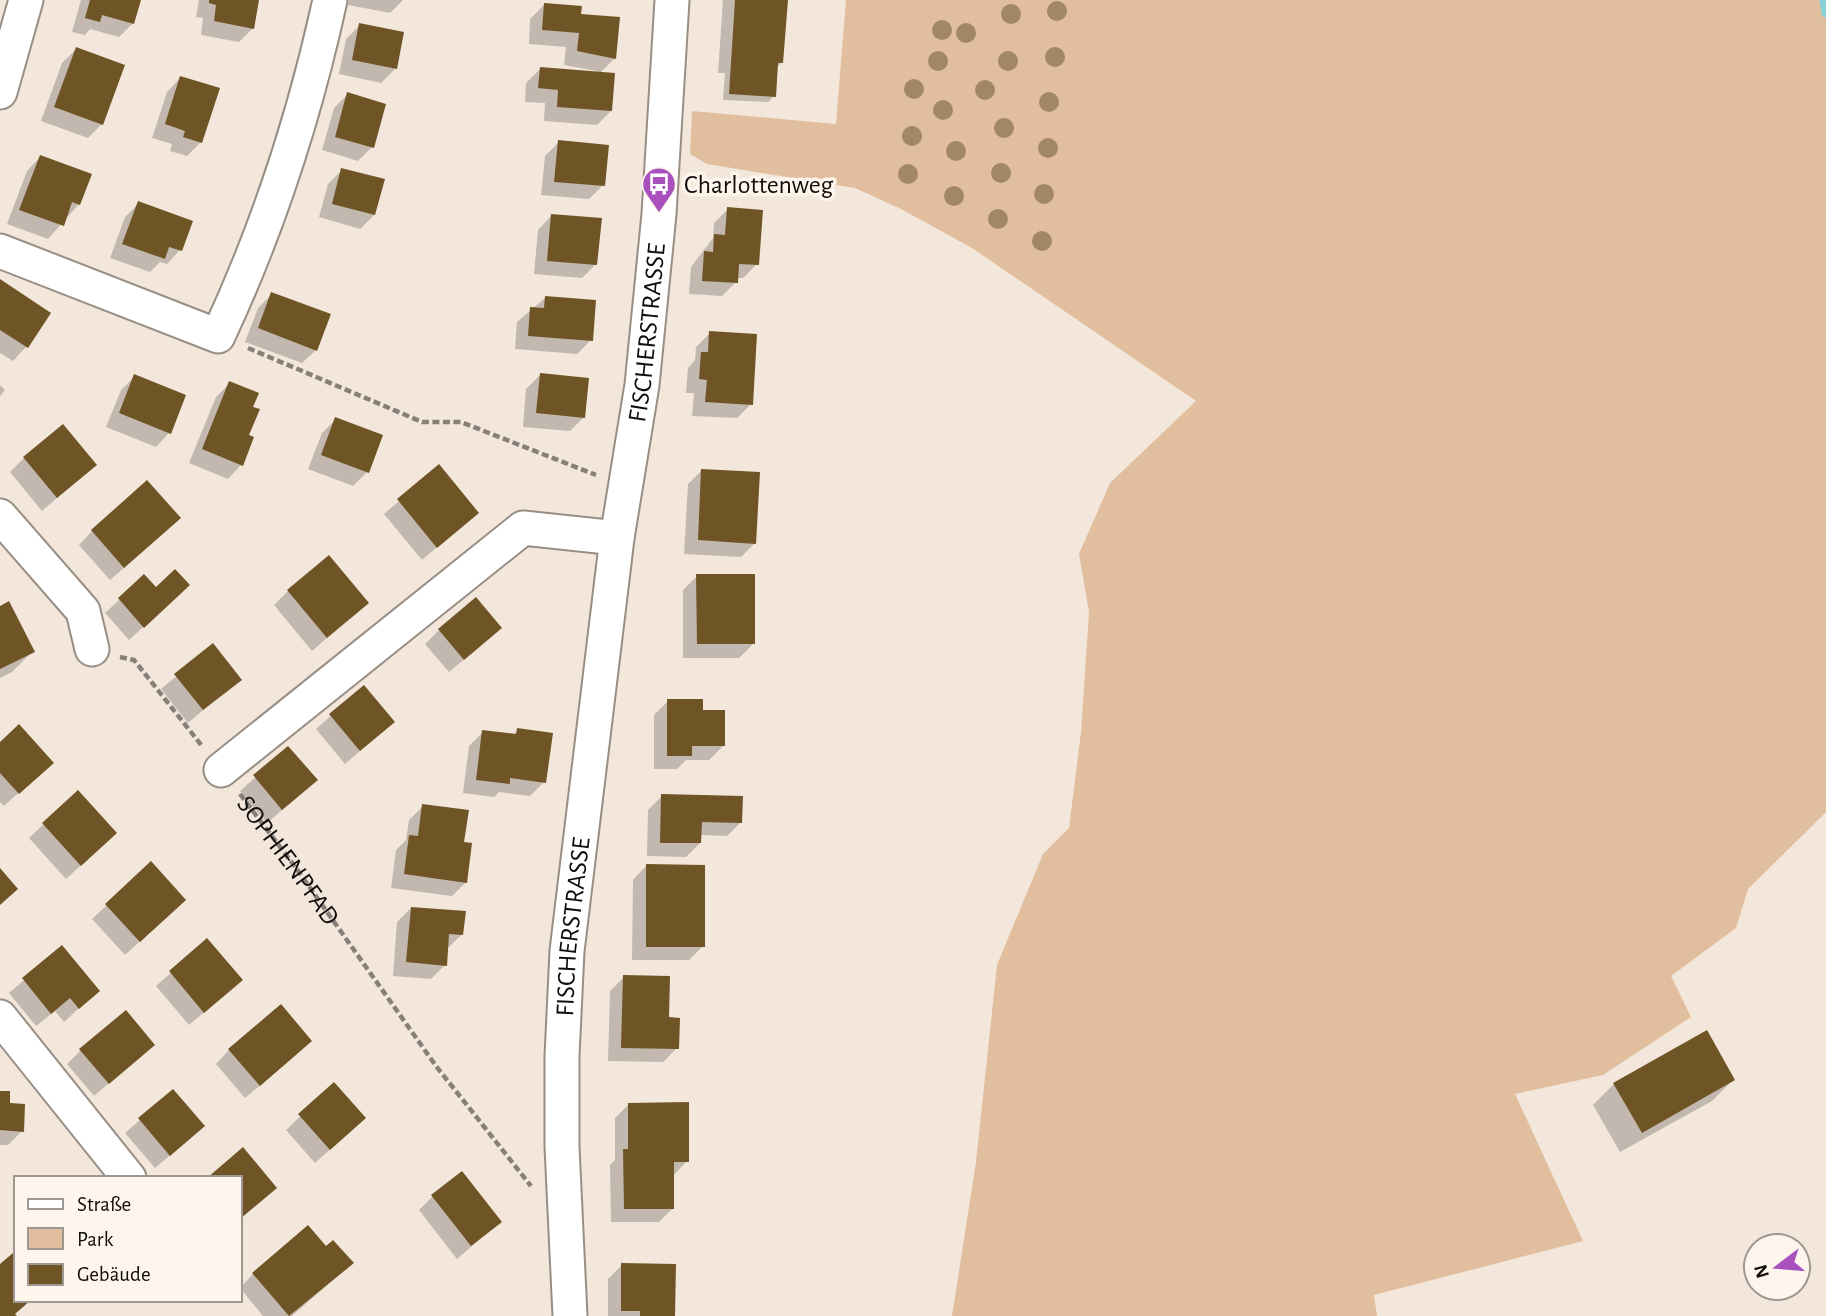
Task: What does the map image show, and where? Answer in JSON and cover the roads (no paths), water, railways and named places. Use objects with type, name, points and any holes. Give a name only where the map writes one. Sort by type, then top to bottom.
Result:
[{"type":"street","points":[[0,92],[26,0]]},
{"type":"street","points":[[0,251],[218,336],[251,265],[272,204],[320,43],[330,0]]},
{"type":"street","name":"FISCHERSTRASSE","points":[[570,1316],[565,1230],[562,1056],[566,951],[617,538],[642,385],[659,214],[672,0]]},
{"type":"street","points":[[0,516],[83,611],[92,649]]},
{"type":"street","points":[[221,770],[523,528],[617,538]]},
{"type":"street","points":[[0,1017],[127,1176]]},
{"type":"waterway","points":[[1824,0],[1826,13]]},
{"type":"place","name":"Charlottenweg","points":[[659,214]]}]
